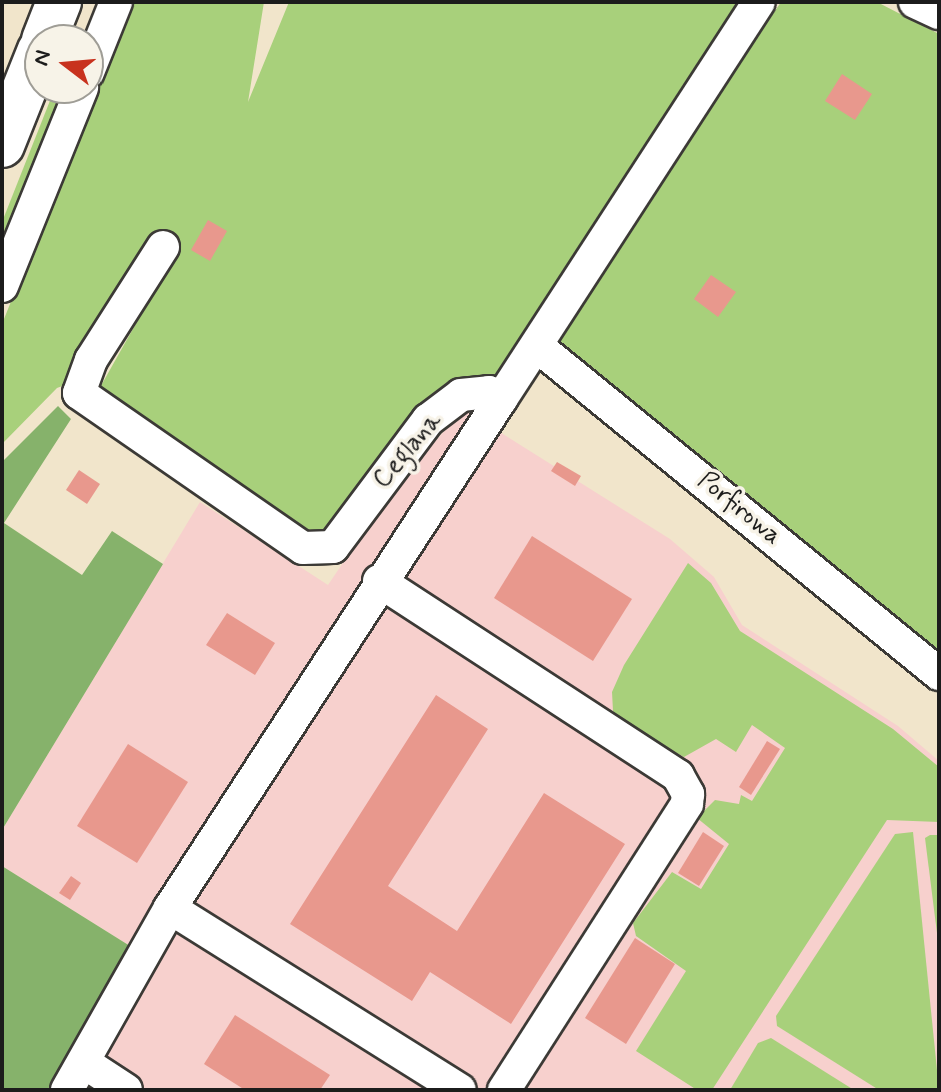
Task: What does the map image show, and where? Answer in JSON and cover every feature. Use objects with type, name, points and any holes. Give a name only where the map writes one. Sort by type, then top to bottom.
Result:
[{"type":"highway","points":[[50,24],[59,2]]},
{"type":"highway","points":[[2,145],[24,90]]},
{"type":"street","points":[[104,32],[116,2]]},
{"type":"street","points":[[67,1090],[170,908],[379,581],[537,346],[759,2]]},
{"type":"street","points":[[915,2],[939,13]]},
{"type":"street","points":[[2,286],[76,104]]},
{"type":"street","name":"Ceglana","points":[[163,247],[91,360],[79,393],[303,548],[333,547],[428,420],[461,395],[489,392],[501,399]]},
{"type":"street","name":"Porfirowa","points":[[537,346],[939,674]]},
{"type":"street","points":[[379,581],[678,776],[688,794],[687,804],[504,1090]]},
{"type":"street","points":[[170,908],[460,1090]]},
{"type":"street","points":[[85,1063],[126,1090]]},
{"type":"shaded area","points":[[463,409],[670,539],[714,577],[742,625],[898,726],[939,761],[939,1090],[56,1090],[51,1082],[130,946],[2,866],[2,830],[200,502],[328,585],[386,499]]},
{"type":"green space","points":[[131,2],[264,2],[248,102],[289,2],[752,2],[497,377],[467,378],[433,395],[332,532],[319,541],[98,391],[179,247],[161,237],[70,383],[57,388],[2,444],[2,324],[90,104],[104,104],[104,69]]},
{"type":"green space","points":[[781,2],[877,2],[939,34],[939,662],[553,342]]},
{"type":"green space","points":[[49,104],[58,104],[2,243],[2,222]]},
{"type":"green space","points":[[58,406],[71,419],[4,523],[82,575],[112,531],[163,564],[2,830],[2,462]]},
{"type":"green space","points":[[688,563],[711,583],[740,631],[893,729],[939,767],[939,822],[887,820],[712,1090],[697,1090],[636,1051],[686,971],[636,936],[633,923],[672,872],[701,889],[729,844],[697,818],[715,800],[739,804],[741,795],[752,801],[785,748],[752,725],[736,752],[716,739],[684,757],[619,722],[613,711],[612,692],[624,665]]},
{"type":"green space","points":[[913,832],[939,1090],[879,1090],[777,1026],[776,1016],[895,834]]},
{"type":"green space","points":[[939,835],[939,949],[925,838]]},
{"type":"green space","points":[[2,866],[130,946],[51,1082],[56,1090],[2,1090]]},
{"type":"green space","points":[[771,1038],[854,1090],[730,1090],[758,1043]]},
{"type":"building","points":[[842,74],[872,94],[855,120],[825,101]]},
{"type":"building","points":[[208,220],[227,231],[210,261],[191,250]]},
{"type":"building","points":[[711,275],[736,292],[718,317],[694,299]]},
{"type":"building","points":[[557,462],[581,476],[575,486],[551,471]]},
{"type":"building","points":[[79,470],[100,484],[87,504],[66,490]]},
{"type":"building","points":[[532,536],[632,599],[593,661],[494,598]]},
{"type":"building","points":[[227,613],[275,643],[255,675],[206,645]]},
{"type":"building","points":[[436,695],[488,729],[388,886],[457,931],[544,793],[625,844],[511,1024],[430,972],[412,1001],[290,924]]},
{"type":"building","points":[[767,741],[780,749],[751,795],[739,787]]},
{"type":"building","points":[[128,744],[188,782],[137,863],[77,826]]},
{"type":"building","points":[[703,832],[724,846],[699,886],[678,873]]},
{"type":"building","points":[[71,876],[81,883],[70,900],[59,893]]},
{"type":"building","points":[[635,938],[675,964],[626,1044],[585,1018]]},
{"type":"building","points":[[235,1015],[330,1075],[320,1090],[245,1090],[204,1064]]}]
